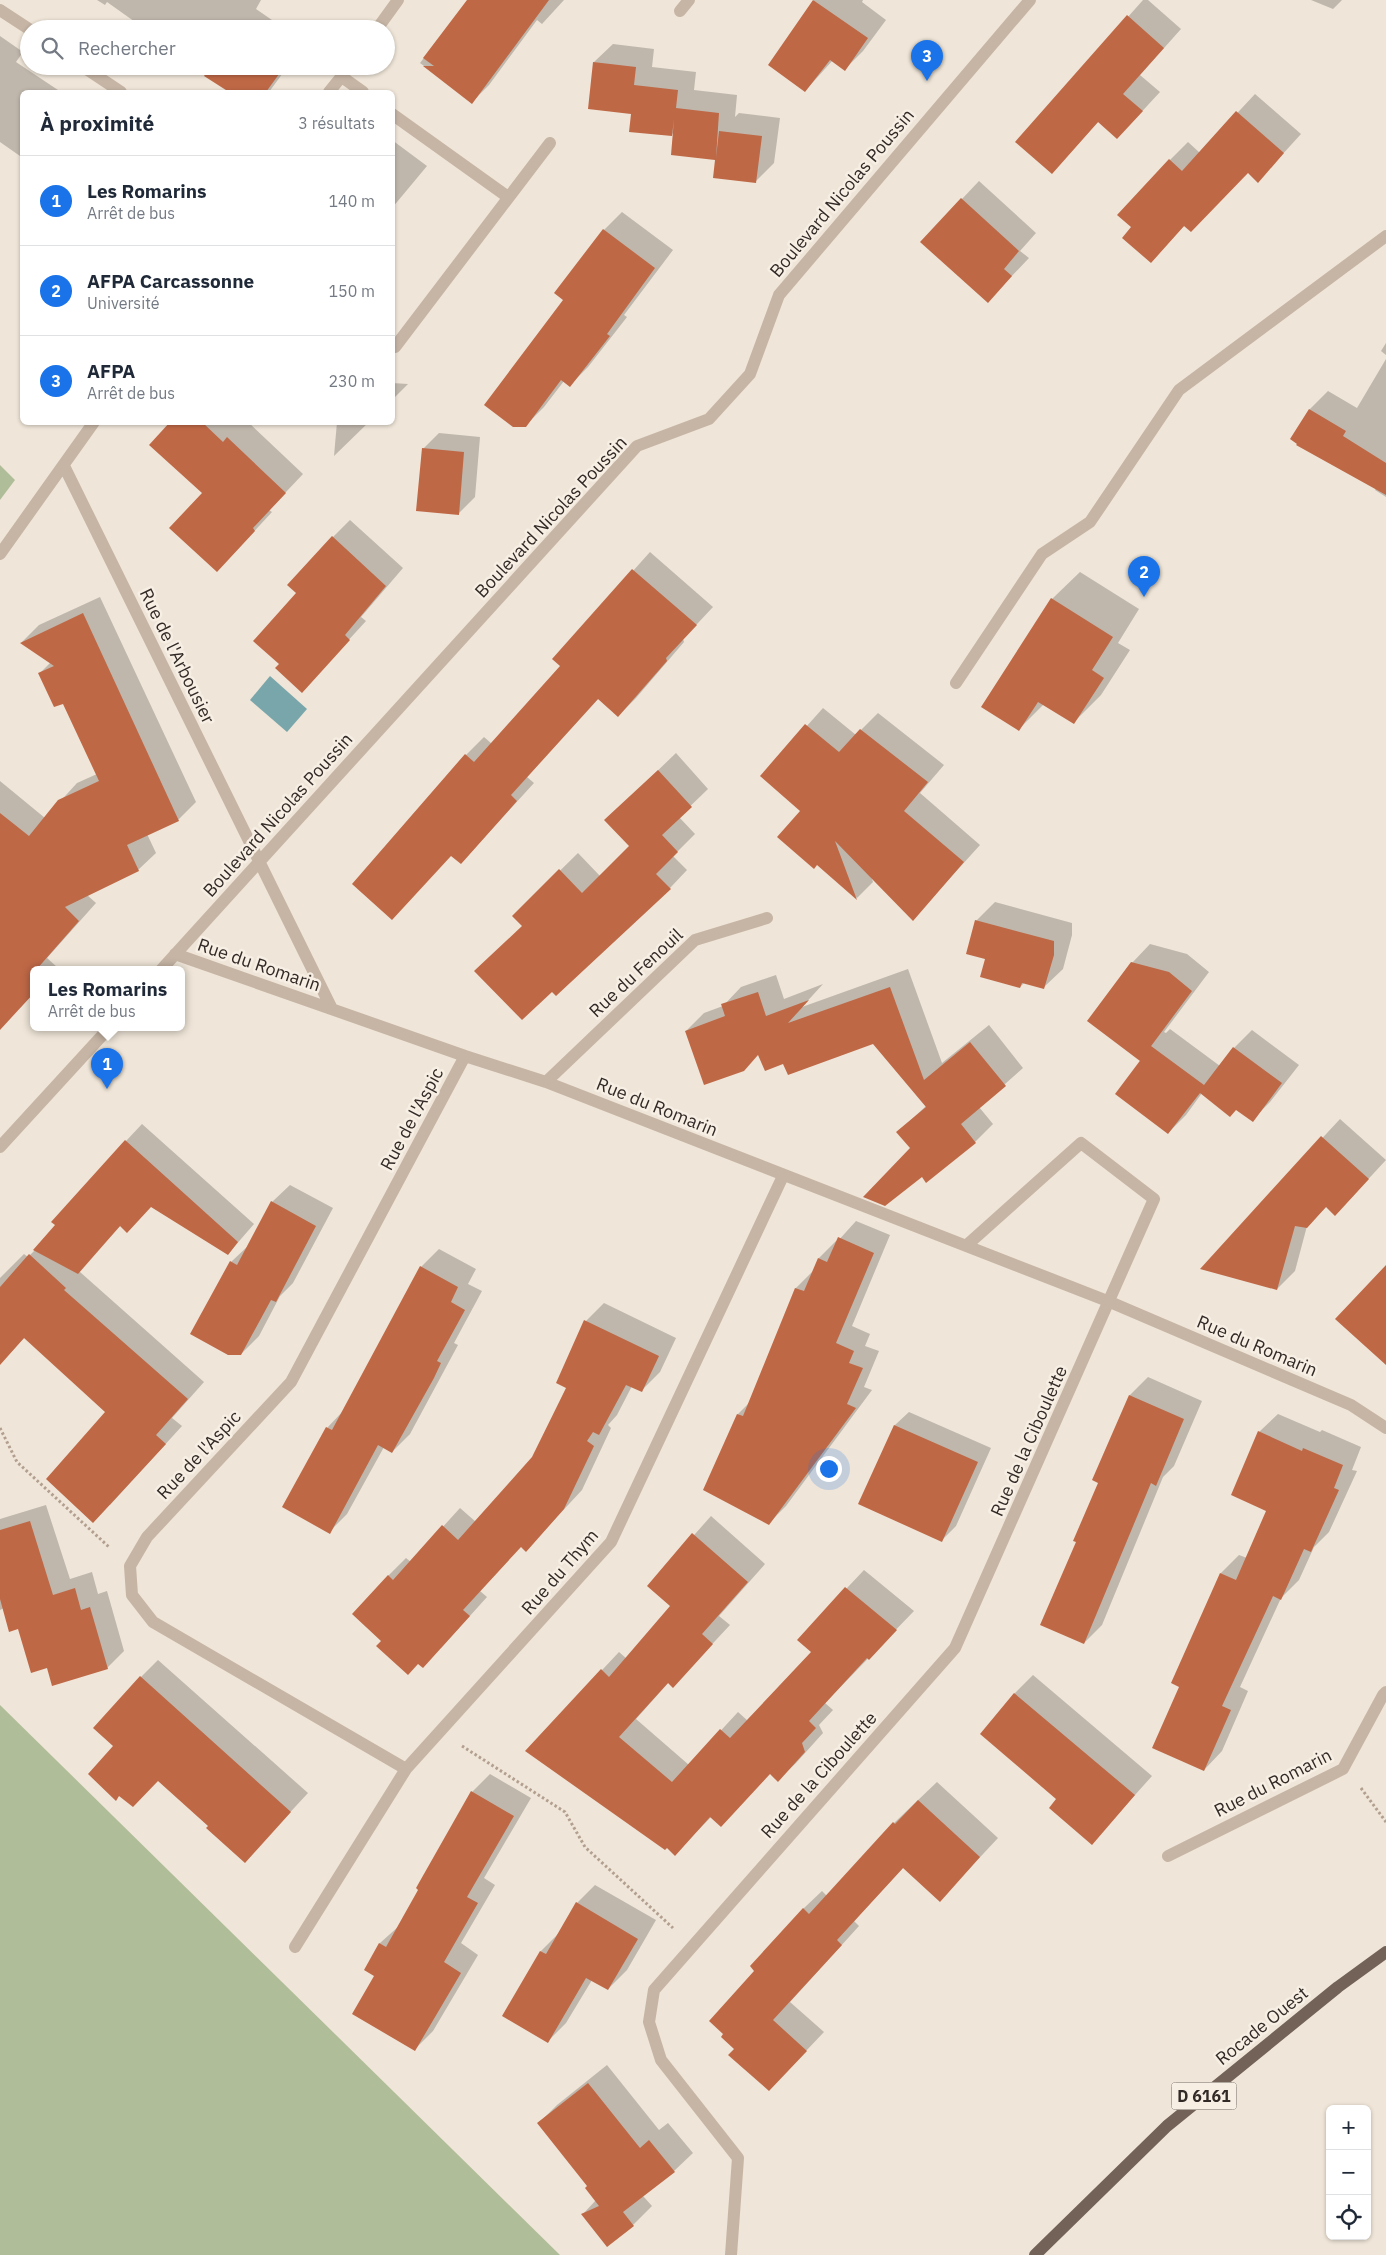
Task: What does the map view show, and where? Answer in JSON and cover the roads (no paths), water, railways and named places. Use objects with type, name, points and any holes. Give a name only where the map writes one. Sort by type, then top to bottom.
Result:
[{"type":"main road","name":"Rocade Ouest","points":[[1035,2255],[1167,2126],[1338,1987],[1386,1952]]},
{"type":"street","points":[[384,20],[398,0]]},
{"type":"street","points":[[680,11],[689,0]]},
{"type":"street","name":"Boulevard Nicolas Poussin","points":[[164,966],[637,446],[709,419],[750,374],[779,294],[1030,0]]},
{"type":"street","points":[[0,10],[20,23]]},
{"type":"street","points":[[96,75],[118,90]]},
{"type":"street","points":[[331,90],[342,77],[360,90]]},
{"type":"street","points":[[395,116],[508,197]]},
{"type":"street","points":[[395,348],[550,143]]},
{"type":"street","points":[[956,683],[1042,554],[1090,522],[1179,390],[1386,236]]},
{"type":"street","points":[[0,554],[92,425]]},
{"type":"street","name":"Rue de l'Arbousier","points":[[64,466],[259,862]]},
{"type":"street","name":"Rue du Romarin","points":[[259,862],[332,1009]]},
{"type":"street","name":"Rue du Fenouil","points":[[546,1082],[695,940],[767,918]]},
{"type":"street","name":"Rue du Romarin","points":[[175,954],[465,1056],[546,1082],[784,1176],[967,1245],[1110,1302],[1351,1405],[1386,1428]]},
{"type":"street","points":[[0,1148],[105,1031]]},
{"type":"street","name":"Rue de l'Aspic","points":[[406,1769],[153,1622],[132,1595],[130,1566],[147,1537],[291,1382],[465,1056]]},
{"type":"street","points":[[967,1245],[1081,1143],[1154,1199],[1110,1302]]},
{"type":"street","name":"Rue du Thym","points":[[295,1947],[406,1769],[612,1542],[784,1176]]},
{"type":"street","name":"Rue de la Ciboulette","points":[[730,2255],[738,2158],[661,2060],[649,2022],[654,1990],[955,1648],[1110,1302]]},
{"type":"street","name":"Rue du Romarin","points":[[1168,1856],[1344,1769],[1382,1695],[1386,1692]]},
{"type":"water","points":[[270,676],[307,709],[287,732],[250,700]]},
{"type":"place","name":"AFPA","points":[[927,81]]},
{"type":"place","name":"AFPA Carcassonne","points":[[1144,597]]},
{"type":"place","name":"Les Romarins","points":[[107,1089]]}]
